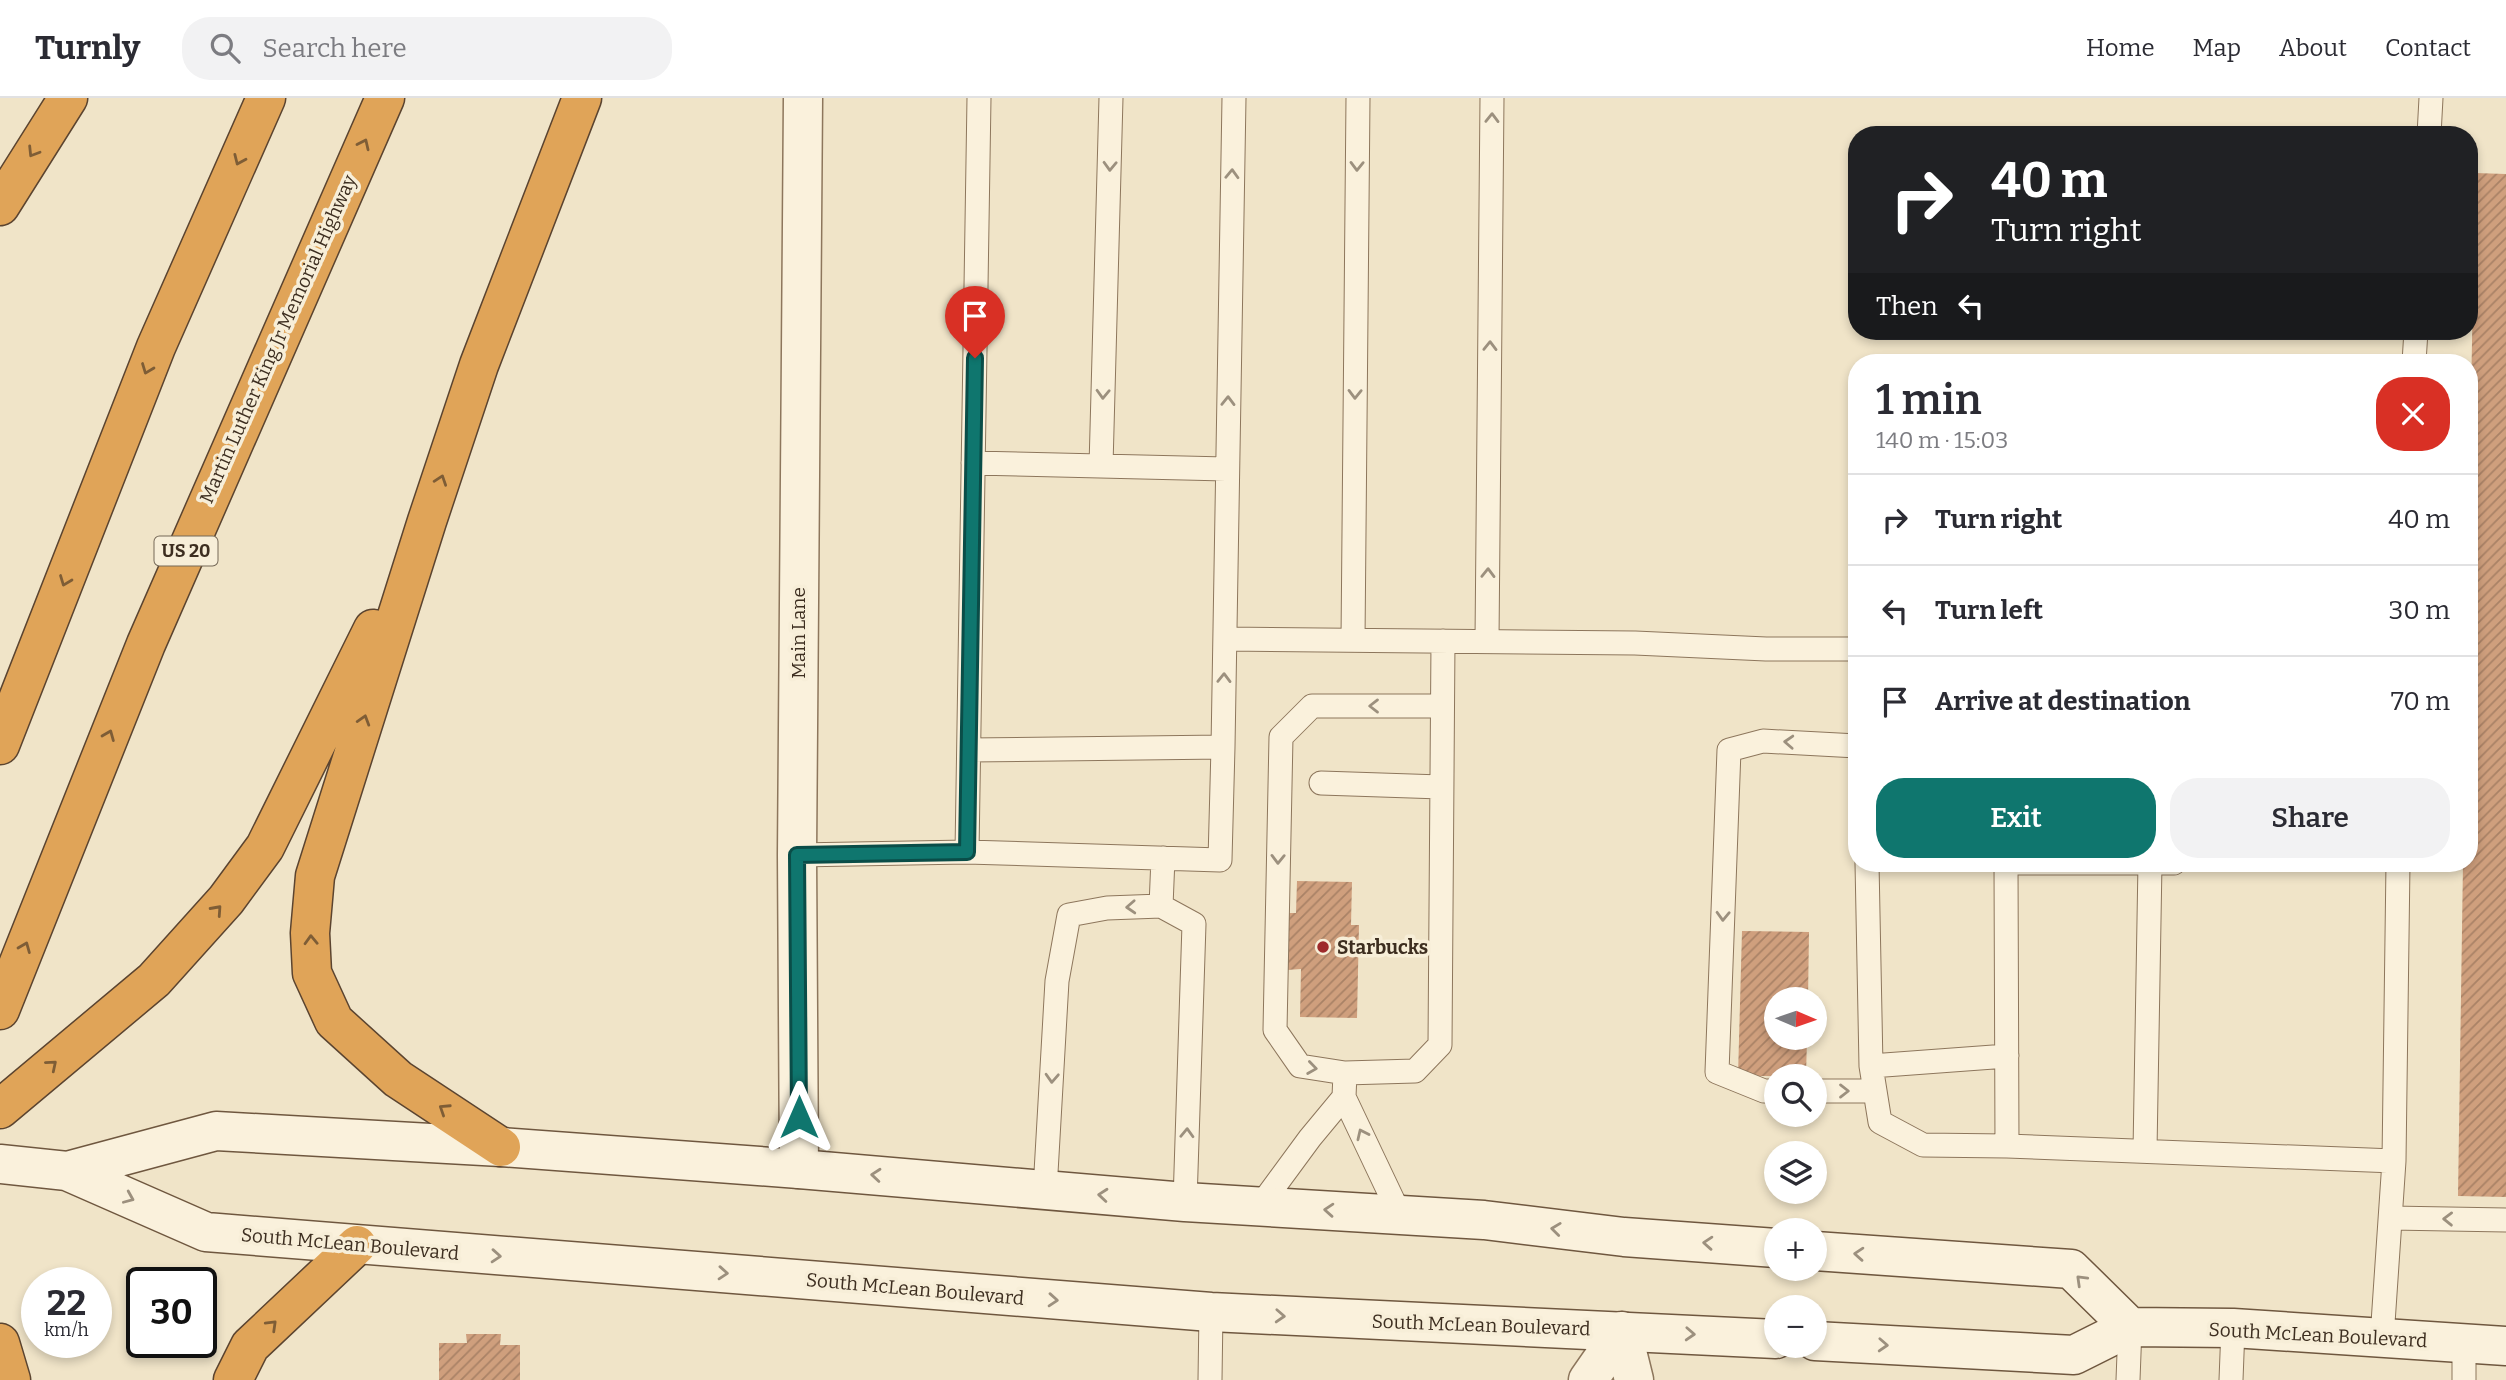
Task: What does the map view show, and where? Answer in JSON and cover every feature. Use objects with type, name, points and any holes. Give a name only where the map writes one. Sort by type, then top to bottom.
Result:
[{"type":"highway","points":[[0,206],[68,98]]},
{"type":"highway","points":[[0,745],[156,347],[266,98]]},
{"type":"highway","name":"Martin Luther King Jr Memorial Highway","points":[[0,1010],[146,644],[385,98]]},
{"type":"highway","points":[[501,1147],[398,1079],[334,1021],[312,973],[310,933],[315,876],[427,521],[479,365],[582,98]]},
{"type":"highway","points":[[0,1109],[154,981],[226,900],[271,834],[427,521]]},
{"type":"highway","points":[[233,1380],[250,1346],[357,1245]]},
{"type":"highway","points":[[0,1343],[11,1380]]},
{"type":"main road","name":"Main Lane","points":[[799,1169],[797,855],[803,98]]},
{"type":"main road","name":"South McLean Boulevard","points":[[67,1171],[216,1131],[501,1147],[1185,1202],[1485,1220],[1624,1237],[1764,1247]]},
{"type":"main road","name":"South McLean Boulevard","points":[[0,1164],[67,1171],[206,1232],[1211,1312],[1764,1338]]},
{"type":"main road","points":[[1827,1252],[2071,1269],[2130,1327]]},
{"type":"main road","name":"South McLean Boulevard","points":[[1827,1342],[2074,1355],[2130,1327],[2233,1328],[2382,1338],[2464,1362],[2506,1346]]},
{"type":"main road","points":[[1588,1380],[1622,1331]]},
{"type":"main road","points":[[1622,1331],[1634,1380]]},
{"type":"lane","points":[[967,852],[979,98]]},
{"type":"lane","points":[[1101,466],[1111,98]]},
{"type":"lane","points":[[797,855],[967,852],[1220,860],[1234,98]]},
{"type":"lane","points":[[1353,640],[1358,98]]},
{"type":"lane","points":[[1487,642],[1492,98]]},
{"type":"lane","points":[[2429,126],[2431,98]]},
{"type":"lane","points":[[973,463],[1226,469]]},
{"type":"lane","points":[[1225,639],[1848,649]]},
{"type":"lane","points":[[1442,706],[1312,706],[1281,737],[1275,1030],[1300,1066],[1345,1073],[1415,1071],[1440,1045],[1443,641]]},
{"type":"lane","points":[[1764,1091],[1717,1072],[1728,750],[1763,741],[1848,746]]},
{"type":"lane","points":[[969,750],[1223,747]]},
{"type":"lane","points":[[1321,783],[1441,786]]},
{"type":"lane","points":[[1161,906],[1163,858]]},
{"type":"lane","points":[[1867,872],[1871,1066],[1880,1122],[1923,1145],[2394,1161]]},
{"type":"lane","points":[[2006,872],[2007,1146]]},
{"type":"lane","points":[[2145,1151],[2150,872]]},
{"type":"lane","points":[[2382,1338],[2394,1161],[2398,872]]},
{"type":"lane","points":[[1045,1190],[1058,981],[1069,915],[1107,908],[1161,906],[1194,924],[1185,1202]]},
{"type":"lane","points":[[1871,1066],[2007,1056]]},
{"type":"lane","points":[[1345,1073],[1344,1097],[1400,1215]]},
{"type":"lane","points":[[1827,1091],[1874,1091]]},
{"type":"lane","points":[[1260,1206],[1344,1097]]},
{"type":"lane","points":[[2391,1218],[2506,1220]]},
{"type":"lane","points":[[1210,1380],[1211,1312]]},
{"type":"lane","points":[[2128,1380],[2130,1327]]},
{"type":"lane","points":[[2231,1380],[2233,1328]]},
{"type":"building","points":[[2478,173],[2506,174],[2506,1197],[2458,1196],[2463,872],[2478,872],[2478,354],[2472,354],[2472,340],[2478,340]]},
{"type":"building","name":"Starbucks","points":[[1297,881],[1352,882],[1351,925],[1359,925],[1357,1018],[1300,1017],[1301,969],[1287,970],[1287,913],[1296,913]]},
{"type":"building","points":[[1742,931],[1809,932],[1808,987],[1764,987],[1764,1050],[1807,1050],[1806,1064],[1764,1064],[1764,1076],[1738,1076]]},
{"type":"building","points":[[466,1334],[501,1334],[500,1345],[520,1345],[520,1380],[439,1380],[439,1343],[467,1343]]},
{"type":"place","name":"Starbucks","points":[[1323,947]]},
{"type":"route","points":[[799,1117],[797,855],[967,852],[975,358]]}]
